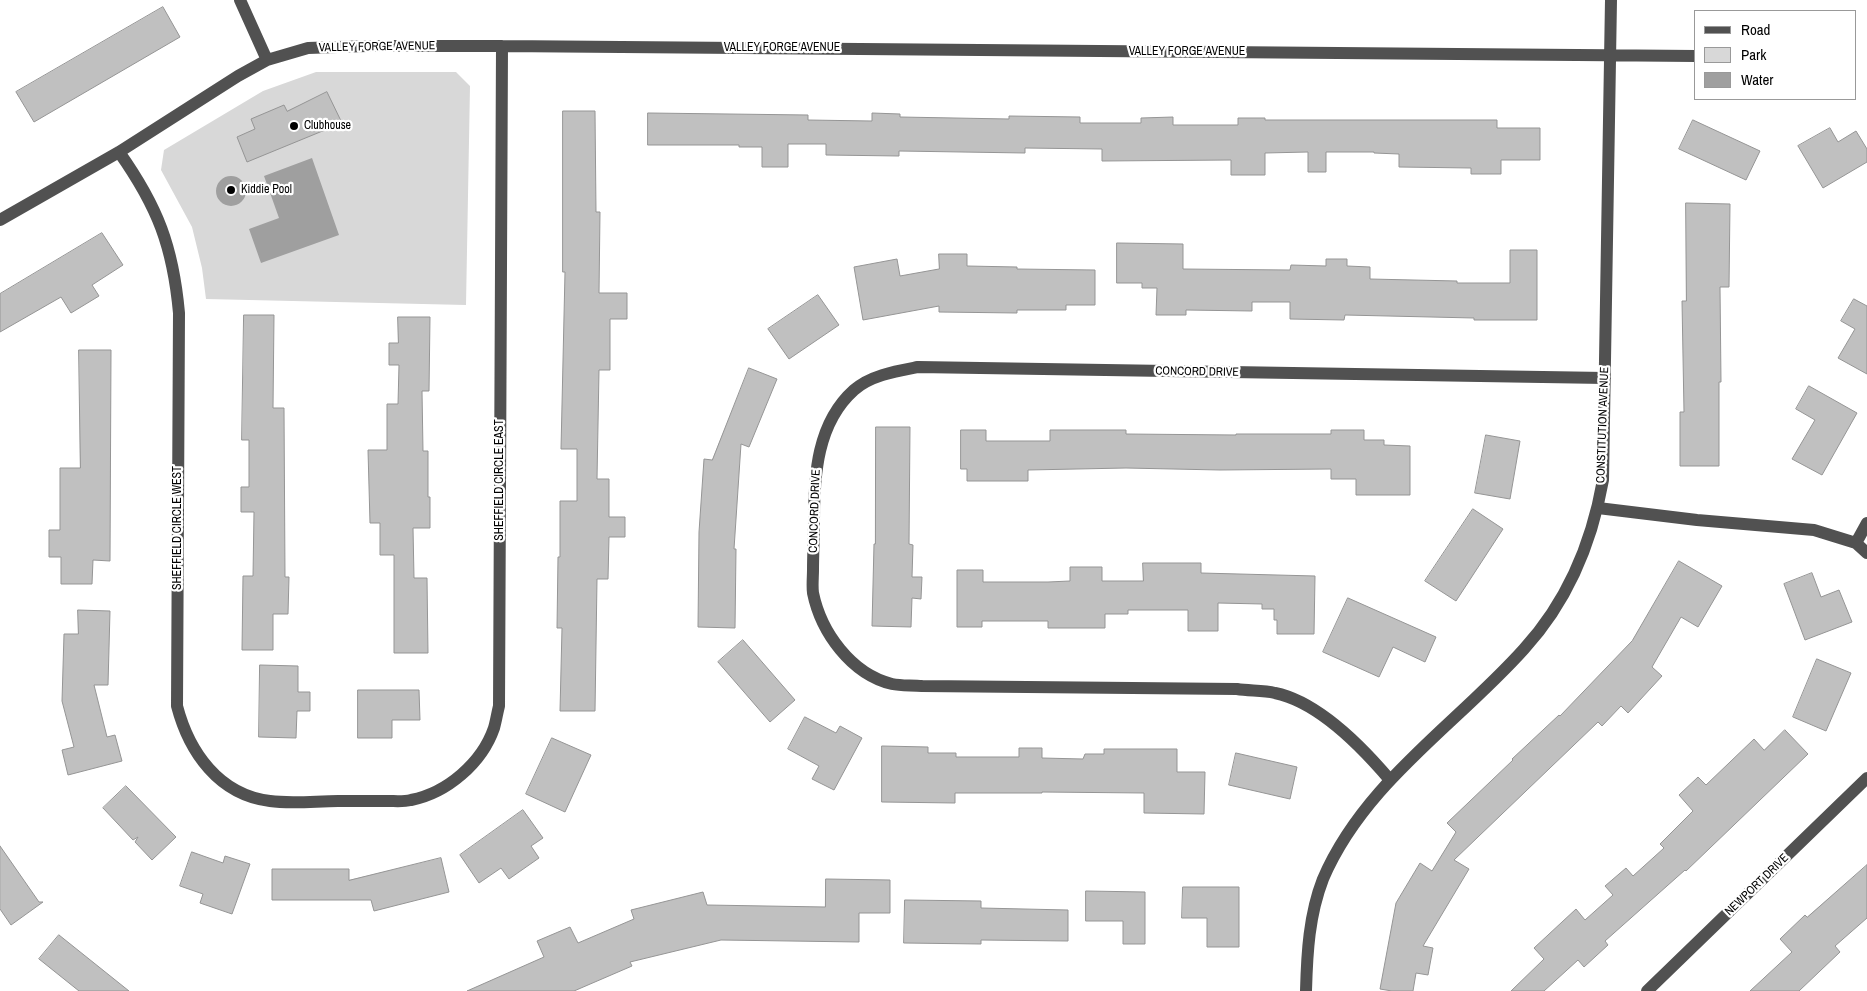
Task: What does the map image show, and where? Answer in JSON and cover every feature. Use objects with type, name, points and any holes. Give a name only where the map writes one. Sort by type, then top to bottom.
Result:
[{"type":"street","points":[[240,0],[267,60]]},
{"type":"street","name":"CONSTITUTION AVENUE","points":[[1306,991],[1309,939],[1314,907],[1323,880],[1342,841],[1364,809],[1390,780],[1524,649],[1552,613],[1572,579],[1586,548],[1598,508],[1603,480],[1611,0]]},
{"type":"street","name":"VALLEY FORGE AVENUE","points":[[0,220],[119,152],[238,76],[267,60],[308,48],[502,46],[1694,56]]},
{"type":"street","name":"SHEFFIELD CIRCLE EAST","points":[[339,801],[410,800],[433,793],[453,781],[471,765],[485,746],[493,729],[499,706],[502,46]]},
{"type":"street","name":"SHEFFIELD CIRCLE WEST","points":[[119,152],[138,177],[154,207],[166,238],[176,280],[179,313],[177,706],[182,725],[192,747],[206,766],[225,782],[246,794],[269,801],[339,801]]},
{"type":"street","name":"CONCORD DRIVE","points":[[1390,780],[1370,756],[1324,717],[1303,704],[1275,693],[1237,690],[922,686],[891,684],[868,674],[852,662],[835,643],[823,622],[813,592],[814,481],[818,454],[828,426],[838,409],[854,390],[872,379],[918,367],[1605,378]]},
{"type":"street","points":[[1598,508],[1697,520],[1814,530],[1856,543],[1867,554]]},
{"type":"street","points":[[1856,543],[1867,522]]},
{"type":"street","name":"NEWPORT DRIVE","points":[[1647,991],[1867,778]]},
{"type":"green space","points":[[316,72],[456,72],[470,86],[466,305],[206,299],[202,268],[192,227],[161,170],[164,150],[263,91]]},
{"type":"water","points":[[312,158],[339,235],[261,263],[249,229],[279,218],[264,176]]},
{"type":"water","name":"Kiddie Pool","points":[[231,176],[242,180],[246,191],[242,202],[231,206],[220,202],[216,191],[220,180]]},
{"type":"building","points":[[163,7],[180,37],[34,122],[16,92]]},
{"type":"building","name":"Clubhouse","points":[[327,92],[342,123],[247,162],[237,137],[255,129],[251,119],[284,105],[287,111]]},
{"type":"building","points":[[563,111],[595,111],[596,212],[600,212],[599,293],[627,293],[627,319],[610,319],[610,370],[599,370],[597,479],[609,479],[609,517],[625,517],[625,537],[609,537],[608,579],[597,579],[595,711],[560,711],[562,628],[557,628],[560,501],[577,501],[577,449],[561,449],[565,272],[563,272]]},
{"type":"building","points":[[648,113],[808,115],[808,120],[872,121],[872,113],[900,114],[900,117],[1009,119],[1009,116],[1080,117],[1080,123],[1141,123],[1141,118],[1173,117],[1173,125],[1238,125],[1238,118],[1265,118],[1265,120],[1497,120],[1497,128],[1540,128],[1540,160],[1501,160],[1501,174],[1471,174],[1471,168],[1399,167],[1399,154],[1326,152],[1326,172],[1308,172],[1308,152],[1265,153],[1265,175],[1231,175],[1231,160],[1102,161],[1102,149],[1025,148],[1025,153],[899,151],[899,156],[826,155],[826,144],[788,144],[788,167],[762,167],[762,147],[739,147],[739,145],[648,145]]},
{"type":"building","points":[[1693,120],[1760,151],[1746,180],[1679,149]]},
{"type":"building","points":[[1830,128],[1838,142],[1856,131],[1867,149],[1867,162],[1823,188],[1798,146]]},
{"type":"building","points":[[1686,203],[1730,204],[1729,287],[1720,287],[1721,382],[1719,382],[1719,466],[1680,466],[1680,412],[1684,412],[1682,301],[1686,301]]},
{"type":"building","points":[[102,233],[123,265],[92,285],[99,296],[71,313],[61,297],[0,332],[0,294]]},
{"type":"building","points":[[1117,243],[1183,244],[1183,269],[1290,270],[1291,265],[1326,266],[1326,259],[1347,259],[1347,266],[1370,267],[1370,279],[1457,281],[1457,283],[1510,283],[1510,250],[1537,250],[1537,320],[1474,320],[1474,318],[1345,315],[1344,320],[1290,319],[1290,302],[1252,302],[1252,311],[1186,310],[1186,315],[1156,315],[1157,288],[1142,288],[1142,283],[1117,283]]},
{"type":"building","points":[[939,254],[967,254],[967,266],[1095,270],[1095,305],[1066,305],[1066,310],[1017,310],[1017,313],[939,312],[939,306],[863,320],[854,267],[897,259],[900,276],[939,269]]},
{"type":"building","points":[[818,295],[839,325],[789,359],[768,329]]},
{"type":"building","points":[[1854,299],[1867,306],[1867,374],[1838,358],[1855,329],[1841,321]]},
{"type":"building","points":[[244,315],[274,315],[273,408],[284,408],[285,577],[289,577],[288,614],[273,614],[273,650],[242,650],[243,576],[253,576],[254,512],[241,512],[241,487],[249,487],[249,440],[242,440]]},
{"type":"building","points":[[398,317],[430,317],[429,391],[422,391],[423,451],[428,451],[430,528],[413,528],[414,578],[427,578],[428,653],[394,653],[394,555],[380,555],[380,523],[370,523],[368,450],[387,450],[387,404],[398,404],[399,365],[389,365],[389,343],[398,343]]},
{"type":"building","points":[[79,350],[111,350],[110,561],[93,560],[92,584],[61,584],[61,557],[49,557],[49,530],[60,530],[60,468],[80,468]]},
{"type":"building","points":[[749,368],[777,379],[749,447],[741,444],[734,549],[736,549],[735,628],[698,627],[699,532],[704,459],[712,460]]},
{"type":"building","points":[[1809,386],[1857,413],[1822,475],[1792,459],[1815,420],[1796,409]]},
{"type":"building","points":[[876,427],[910,427],[909,544],[913,545],[912,577],[922,577],[921,599],[912,598],[911,627],[872,626]]},
{"type":"building","points":[[961,430],[986,430],[986,441],[1050,441],[1050,430],[1126,430],[1126,434],[1236,435],[1331,434],[1331,430],[1364,430],[1364,440],[1384,440],[1384,445],[1410,446],[1410,495],[1356,495],[1356,479],[1331,479],[1331,469],[1220,470],[1126,468],[1028,470],[1028,481],[967,481],[967,469],[961,469]]},
{"type":"building","points":[[1486,435],[1520,441],[1510,499],[1475,493]]},
{"type":"building","points":[[1473,509],[1503,529],[1456,601],[1425,581]]},
{"type":"building","points":[[1679,561],[1722,586],[1698,627],[1681,617],[1652,667],[1662,676],[1628,713],[1621,706],[1602,726],[1598,722],[1454,860],[1469,869],[1423,946],[1433,948],[1428,975],[1416,973],[1413,991],[1380,989],[1396,903],[1420,863],[1432,871],[1456,832],[1447,823],[1512,759],[1560,716],[1632,641]]},
{"type":"building","points":[[1143,563],[1201,563],[1201,573],[1315,576],[1314,634],[1277,634],[1277,620],[1274,620],[1274,609],[1262,609],[1262,604],[1218,603],[1218,631],[1188,631],[1188,610],[1128,610],[1128,614],[1105,614],[1105,628],[1048,628],[1048,621],[982,621],[982,627],[957,627],[957,570],[983,570],[983,582],[1048,582],[1070,581],[1070,567],[1102,567],[1102,581],[1143,581]]},
{"type":"building","points":[[1812,573],[1821,597],[1839,590],[1852,622],[1805,640],[1784,584]]},
{"type":"building","points":[[1348,598],[1436,637],[1425,662],[1393,647],[1379,677],[1323,652]]},
{"type":"building","points":[[78,610],[110,611],[108,685],[94,685],[107,737],[115,735],[122,761],[68,775],[62,750],[74,747],[62,701],[64,634],[78,634]]},
{"type":"building","points":[[743,640],[795,700],[770,722],[718,662]]},
{"type":"building","points":[[1817,659],[1851,673],[1826,731],[1793,717]]},
{"type":"building","points":[[260,665],[298,666],[298,692],[310,692],[310,711],[297,711],[296,738],[259,737]]},
{"type":"building","points":[[358,690],[419,690],[420,720],[392,720],[392,738],[358,738]]},
{"type":"building","points":[[805,717],[836,733],[840,726],[862,738],[834,790],[812,779],[819,766],[788,749]]},
{"type":"building","points":[[1785,730],[1808,754],[1686,871],[1605,941],[1608,945],[1584,967],[1578,960],[1544,991],[1511,991],[1544,959],[1534,948],[1576,909],[1585,920],[1613,895],[1605,886],[1626,868],[1633,876],[1664,848],[1660,844],[1693,811],[1679,795],[1698,777],[1706,785],[1754,739],[1764,750]]},
{"type":"building","points":[[552,738],[591,755],[565,812],[526,794]]},
{"type":"building","points":[[882,746],[928,747],[928,753],[956,753],[956,757],[1019,757],[1019,748],[1042,748],[1042,758],[1083,759],[1085,754],[1104,754],[1104,749],[1177,749],[1177,772],[1205,772],[1204,814],[1144,813],[1144,793],[955,793],[955,803],[882,802]]},
{"type":"building","points":[[1236,753],[1297,767],[1290,799],[1229,785]]},
{"type":"building","points":[[126,786],[176,837],[152,860],[135,842],[138,837],[133,840],[103,808]]},
{"type":"building","points":[[523,810],[543,838],[531,846],[539,858],[509,879],[501,868],[479,883],[460,855]]},
{"type":"building","points":[[0,846],[39,902],[43,902],[11,925],[0,909]]},
{"type":"building","points":[[192,852],[223,863],[225,856],[250,864],[232,914],[200,903],[203,894],[180,886]]},
{"type":"building","points":[[441,858],[449,892],[374,911],[371,900],[272,900],[272,869],[349,869],[349,880]]},
{"type":"building","points":[[1867,865],[1867,918],[1835,946],[1840,952],[1799,991],[1750,991],[1792,952],[1780,939],[1805,915],[1807,917]]},
{"type":"building","points":[[826,879],[890,880],[890,913],[859,913],[859,942],[721,940],[630,962],[632,966],[574,991],[467,991],[544,957],[537,941],[570,927],[578,943],[634,919],[631,910],[703,892],[707,905],[825,907]]},
{"type":"building","points":[[1183,887],[1239,887],[1239,947],[1207,947],[1207,918],[1182,918]]},
{"type":"building","points":[[1086,891],[1145,892],[1145,944],[1123,944],[1123,921],[1086,921]]},
{"type":"building","points":[[905,900],[981,901],[981,908],[1068,910],[1068,941],[981,940],[981,944],[904,943]]},
{"type":"building","points":[[59,935],[129,991],[79,991],[39,959]]},
{"type":"place","name":"Clubhouse","points":[[294,126]]},
{"type":"place","name":"Kiddie Pool","points":[[231,190]]}]
